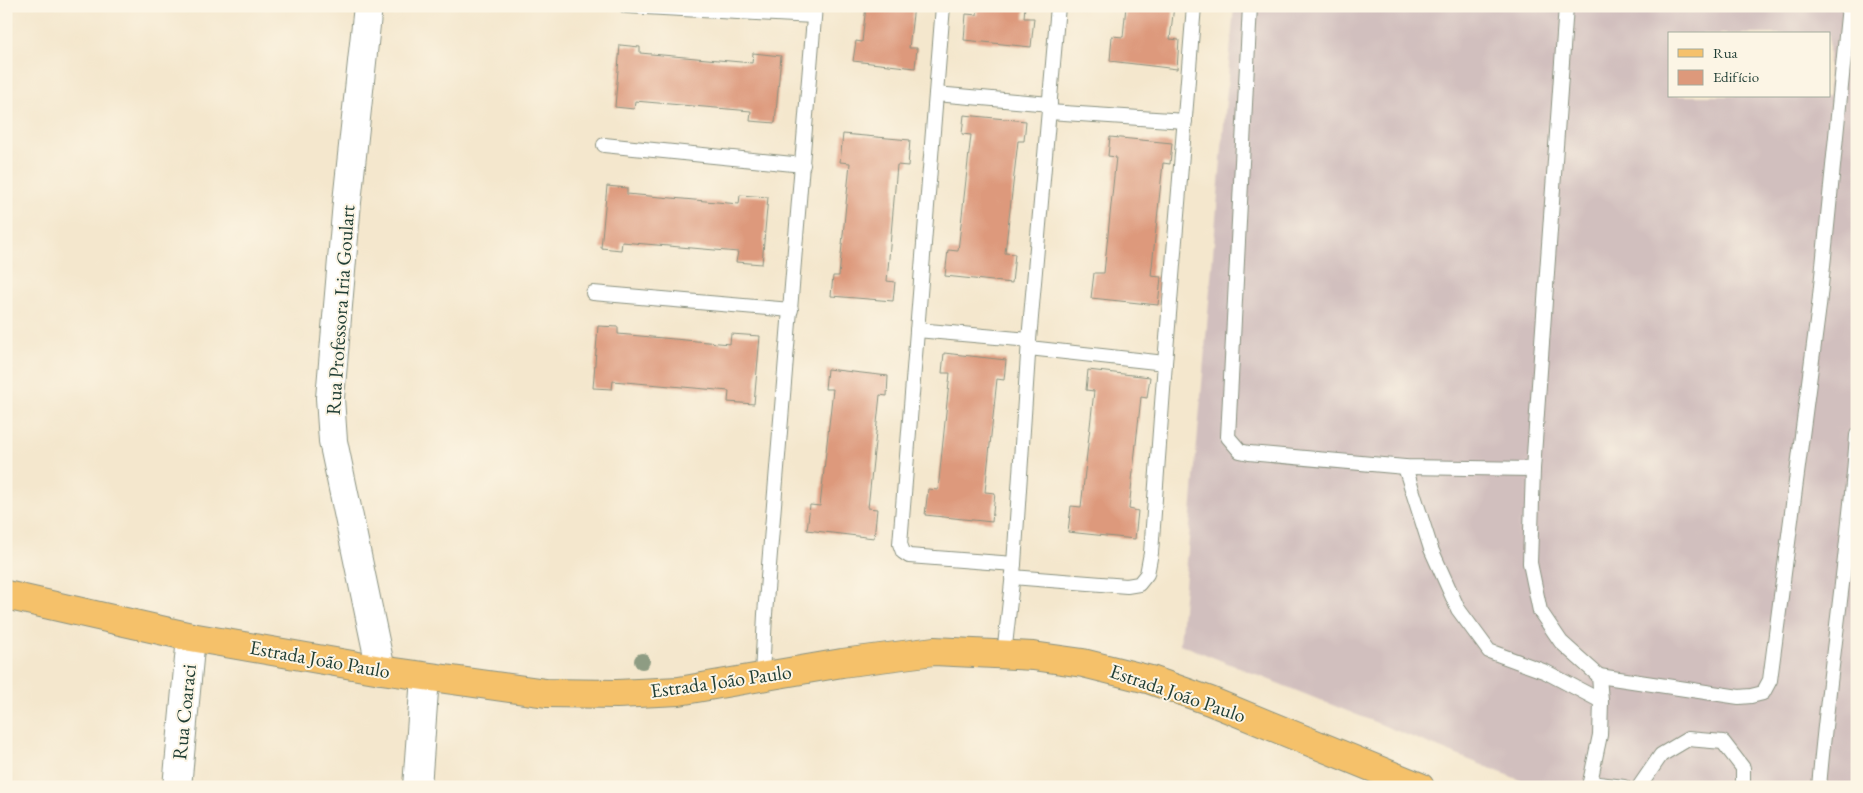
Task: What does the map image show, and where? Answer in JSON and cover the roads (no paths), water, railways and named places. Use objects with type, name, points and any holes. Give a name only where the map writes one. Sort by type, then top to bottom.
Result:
[{"type":"main road","name":"Estrada João Paulo","points":[[6,595],[191,638],[425,677],[546,693],[617,694],[678,691],[881,657],[934,651],[1034,656],[1083,663],[1151,680],[1420,787]]},
{"type":"street","name":"Rua Professora Iria Goulart","points":[[368,6],[347,202],[330,398],[333,441],[381,670]]},
{"type":"street","name":"Rua Coaraci","points":[[176,787],[191,638]]},
{"type":"street","points":[[417,787],[425,677]]},
{"type":"lane","points":[[626,6],[815,11],[766,604],[762,676]]},
{"type":"lane","points":[[943,6],[900,544],[903,552],[909,556],[1127,586],[1139,584],[1147,574],[1151,553],[1194,6]]},
{"type":"lane","points":[[1004,655],[1013,571],[1029,344],[1058,6]]},
{"type":"lane","points":[[1250,6],[1228,438],[1240,451],[1248,453],[1405,467],[1532,469]]},
{"type":"lane","points":[[1566,6],[1532,469],[1530,563],[1540,611],[1561,642],[1599,676],[1739,696],[1763,693],[1770,680],[1819,306],[1849,6]]},
{"type":"lane","points":[[936,94],[1049,108],[1184,121]]},
{"type":"lane","points":[[604,145],[803,165]]},
{"type":"lane","points":[[593,292],[791,310]]},
{"type":"lane","points":[[917,330],[1165,362]]},
{"type":"lane","points":[[1820,787],[1825,720],[1855,491],[1857,435]]},
{"type":"lane","points":[[1405,467],[1430,549],[1458,609],[1488,651],[1546,672],[1601,701]]},
{"type":"lane","points":[[1599,676],[1601,701],[1600,735],[1589,785],[1624,787]]},
{"type":"lane","points":[[1639,787],[1661,755],[1688,739],[1723,742],[1743,768],[1743,787]]}]
